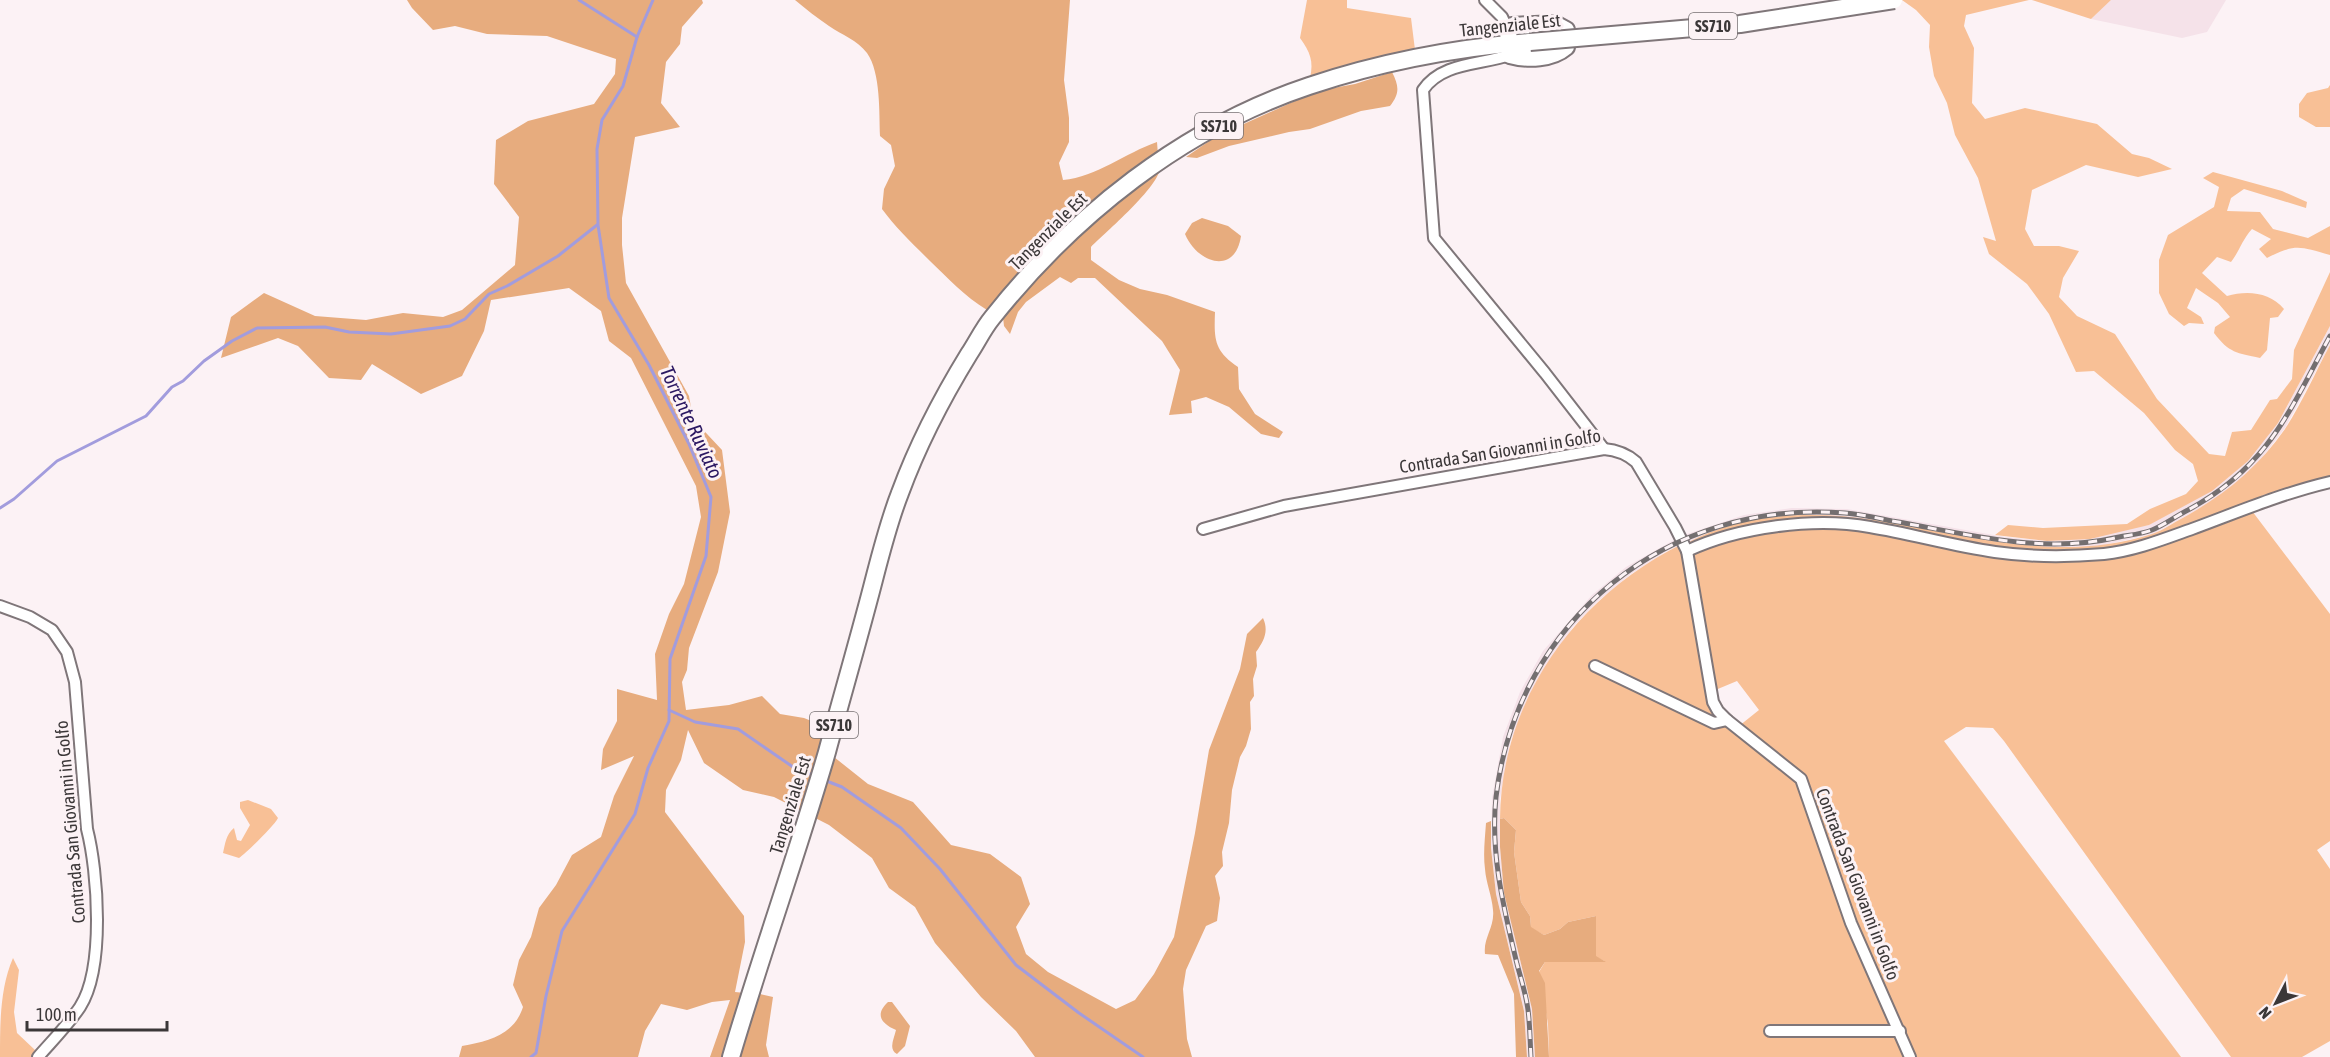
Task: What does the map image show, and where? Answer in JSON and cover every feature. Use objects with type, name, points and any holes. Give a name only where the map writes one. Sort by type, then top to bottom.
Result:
[{"type":"main road","name":"Tangenziale Est","points":[[731,1057],[804,830],[899,495],[947,389],[990,320],[1040,263],[1077,226],[1116,192],[1160,161],[1208,132],[1306,87],[1382,65],[1428,54],[1508,43],[1740,24],[1830,12],[1894,0]]},
{"type":"street","points":[[1485,0],[1502,17],[1508,43],[1451,69],[1428,82],[1423,90],[1434,238],[1604,449]]},
{"type":"street","name":"Contrada San Giovanni in Golfo","points":[[1203,529],[1284,506],[1324,498],[1604,449],[1612,449],[1629,456],[1636,462],[1687,551],[1713,702],[1727,720],[1802,780],[1851,923],[1910,1057]]},
{"type":"street","points":[[1687,551],[1714,538],[1788,525],[1835,524],[1868,526],[1996,552],[2035,555],[2106,554],[2165,539],[2278,496],[2330,482]]},
{"type":"street","name":"Contrada San Giovanni in Golfo","points":[[0,606],[30,616],[52,630],[67,652],[75,682],[87,829],[91,843],[97,908],[94,961],[88,989],[80,1006],[38,1057]]},
{"type":"street","points":[[1595,666],[1714,723],[1727,720]]},
{"type":"street","points":[[1770,1031],[1900,1032]]},
{"type":"shaded area","points":[[407,0],[702,0],[703,3],[682,27],[680,44],[666,62],[661,103],[680,127],[635,137],[622,218],[626,283],[689,396],[693,419],[722,450],[730,512],[718,572],[689,648],[687,670],[682,682],[686,710],[729,705],[762,696],[780,714],[804,718],[824,726],[834,757],[868,784],[913,802],[951,845],[990,854],[1021,877],[1030,904],[1016,927],[1026,954],[1048,972],[1116,1009],[1135,1000],[1154,974],[1174,937],[1209,750],[1240,669],[1247,634],[1263,618],[1266,632],[1256,652],[1254,696],[1250,702],[1251,729],[1240,757],[1232,790],[1229,823],[1222,852],[1223,866],[1215,876],[1220,898],[1217,921],[1206,926],[1186,970],[1183,989],[1187,1039],[1192,1057],[1035,1057],[1016,1031],[981,997],[935,943],[915,907],[889,888],[872,858],[829,825],[774,797],[743,790],[704,763],[688,730],[681,760],[666,790],[665,812],[744,916],[745,942],[735,992],[745,993],[725,1057],[710,1057],[730,1000],[712,1002],[687,1010],[661,1004],[645,1031],[638,1057],[459,1057],[462,1046],[482,1042],[499,1035],[519,1017],[523,1007],[513,985],[519,960],[531,937],[539,908],[556,885],[572,855],[601,837],[614,796],[634,756],[601,770],[603,749],[617,721],[617,689],[657,700],[655,654],[669,614],[684,584],[701,517],[696,486],[631,358],[609,341],[601,311],[569,288],[491,300],[484,331],[462,376],[421,394],[372,364],[361,380],[329,378],[298,346],[278,338],[221,358],[231,317],[264,293],[315,316],[366,320],[403,313],[443,317],[462,310],[515,265],[519,217],[494,184],[496,140],[528,121],[594,104],[615,74],[616,59],[547,36],[487,34],[455,26],[433,30]]},
{"type":"shaded area","points":[[795,0],[1070,0],[1064,80],[1069,118],[1069,142],[1059,163],[1063,180],[1099,170],[1157,142],[1158,155],[987,310],[950,281],[905,236],[882,209],[884,189],[895,166],[891,145],[880,136],[877,82],[872,61],[859,45]]},
{"type":"shaded area","points":[[1307,0],[1347,0],[1347,8],[1411,18],[1415,50],[1310,78],[1312,67],[1310,57],[1300,38]]},
{"type":"shaded area","points":[[1902,0],[2029,0],[1966,15],[1964,26],[1974,48],[1972,103],[1985,119],[2025,108],[2097,124],[2132,154],[2149,158],[2172,169],[2138,177],[2086,165],[2032,190],[2025,229],[2034,246],[2059,246],[2079,251],[2063,278],[2059,297],[2077,316],[2115,334],[2157,399],[2209,454],[2225,456],[2232,432],[2251,430],[2270,400],[2277,399],[2292,379],[2294,350],[2330,272],[2330,326],[2278,423],[2248,461],[2212,491],[2149,525],[2090,539],[2047,541],[1995,535],[2008,525],[2043,528],[2127,524],[2150,509],[2186,494],[2198,481],[2193,464],[2175,450],[2144,413],[2094,371],[2076,372],[2049,314],[2027,284],[1989,254],[1983,237],[1996,241],[1978,178],[1955,135],[1947,103],[1934,76],[1929,47],[1930,25],[1916,10]]},
{"type":"shaded area","points":[[2032,0],[2111,0],[2091,19]]},
{"type":"shaded area","points":[[2111,0],[2226,0],[2207,32],[2182,38],[2091,19]]},
{"type":"shaded area","points":[[1392,72],[1397,89],[1396,97],[1390,106],[1361,111],[1310,129],[1229,146],[1197,158],[1186,157],[1215,137],[1317,91],[1355,84]]},
{"type":"shaded area","points":[[2330,85],[2330,127],[2316,127],[2299,117],[2299,104],[2307,93],[2328,88]]},
{"type":"shaded area","points":[[1160,167],[1152,185],[1142,197],[1091,247],[1091,260],[1119,280],[1140,289],[1167,295],[1215,312],[1217,344],[1224,355],[1238,367],[1239,389],[1255,414],[1283,432],[1279,438],[1261,434],[1229,407],[1206,397],[1191,401],[1192,413],[1169,415],[1180,370],[1162,341],[1095,278],[1078,278],[1071,283],[1060,277],[1026,302],[1018,312],[1010,334],[1004,326],[1003,317],[1045,266],[1081,230]]},
{"type":"shaded area","points":[[2213,172],[2282,191],[2307,202],[2306,208],[2244,189],[2231,198],[2227,211],[2260,212],[2273,229],[2308,238],[2330,226],[2330,255],[2292,248],[2267,258],[2259,249],[2271,239],[2252,229],[2231,262],[2217,257],[2202,273],[2227,296],[2242,293],[2258,294],[2272,299],[2284,309],[2278,317],[2270,318],[2267,350],[2260,358],[2234,351],[2219,340],[2214,333],[2215,327],[2230,317],[2218,303],[2196,288],[2187,308],[2201,317],[2204,324],[2189,323],[2184,326],[2169,314],[2159,293],[2159,260],[2168,235],[2214,207],[2219,187],[2203,178]]},
{"type":"shaded area","points":[[1202,218],[1228,226],[1241,236],[1237,249],[1231,257],[1224,261],[1215,261],[1206,258],[1191,244],[1185,234],[1192,223]]},
{"type":"shaded area","points":[[2330,326],[2330,345],[2285,428],[2255,467],[2217,499],[2153,534],[2091,548],[2047,550],[1712,533],[1667,551],[1631,574],[1597,602],[1572,628],[1511,739],[1500,799],[1500,847],[1504,893],[1532,1009],[1535,1057],[1527,1057],[1524,1011],[1496,894],[1491,847],[1492,798],[1503,737],[1520,692],[1543,651],[1592,595],[1626,567],[1681,536],[1744,515],[1792,508],[1847,509],[2005,537],[2047,541],[2149,525],[2278,423]]},
{"type":"shaded area","points":[[2330,345],[2330,477],[2264,495],[2246,503],[2330,614],[2330,841],[2317,850],[2330,869],[2330,1041],[2302,1057],[2231,1057],[2004,741],[1993,728],[1966,727],[1944,741],[2181,1057],[1917,1057],[1881,982],[1856,922],[1808,783],[1739,726],[1759,710],[1737,681],[1713,691],[1689,542],[1710,532],[1756,519],[1804,515],[1875,520],[1979,539],[2048,547],[2083,547],[2117,543],[2152,534],[2166,528],[2216,497],[2253,467],[2285,429]]},
{"type":"shaded area","points":[[1682,544],[1711,705],[1800,781],[1908,1057],[1549,1057],[1548,1024],[1539,972],[1545,962],[1604,961],[1596,957],[1596,916],[1568,922],[1560,929],[1544,935],[1531,928],[1530,916],[1521,902],[1514,852],[1516,830],[1504,818],[1500,819],[1504,775],[1514,733],[1530,693],[1552,656],[1578,622],[1609,592],[1644,566]]},
{"type":"shaded area","points":[[248,800],[271,809],[278,818],[266,833],[239,858],[223,853],[231,830],[234,828],[237,840],[241,841],[250,825],[240,808],[240,802]]},
{"type":"shaded area","points":[[1504,818],[1516,830],[1514,852],[1521,902],[1530,916],[1531,927],[1544,935],[1560,929],[1568,922],[1596,916],[1596,956],[1606,962],[1545,962],[1539,971],[1545,983],[1549,1057],[1535,1057],[1532,1009],[1504,893],[1500,819]]},
{"type":"shaded area","points":[[1491,821],[1491,848],[1496,894],[1524,1011],[1527,1057],[1516,1057],[1514,994],[1498,955],[1485,954],[1493,916],[1484,858],[1486,823]]},
{"type":"shaded area","points":[[13,958],[19,970],[14,1012],[17,1033],[35,1050],[32,1057],[0,1057],[3,994]]},
{"type":"shaded area","points":[[756,993],[773,997],[766,1045],[769,1057],[737,1057]]},
{"type":"shaded area","points":[[888,1002],[892,1002],[910,1026],[905,1046],[897,1054],[892,1047],[896,1030],[884,1022],[881,1015],[881,1011]]},
{"type":"waterway","points":[[579,0],[637,37]]},
{"type":"waterway","name":"Torrente Ruviato","points":[[531,1057],[536,1053],[546,996],[562,931],[635,814],[648,768],[669,721],[670,659],[706,556],[711,497],[689,444],[649,365],[609,298],[598,225],[597,149],[602,120],[623,86],[637,37],[653,0]]},
{"type":"waterway","points":[[0,508],[14,499],[57,461],[146,416],[172,387],[183,381],[204,361],[232,341],[257,328],[325,327],[349,332],[391,334],[450,326],[465,319],[489,294],[558,256],[597,225]]},
{"type":"waterway","points":[[669,710],[695,722],[738,729],[793,767],[815,776]]},
{"type":"waterway","points":[[824,780],[842,787],[901,828],[940,869],[1016,965],[1079,1013],[1143,1057]]},
{"type":"railway","points":[[1531,1057],[1527,1004],[1499,881],[1495,839],[1496,797],[1510,733],[1534,676],[1569,626],[1612,583],[1662,550],[1719,527],[1780,514],[1845,513],[1977,537],[2033,543],[2090,542],[2148,531],[2161,526],[2215,493],[2257,456],[2288,413],[2330,336]]}]
